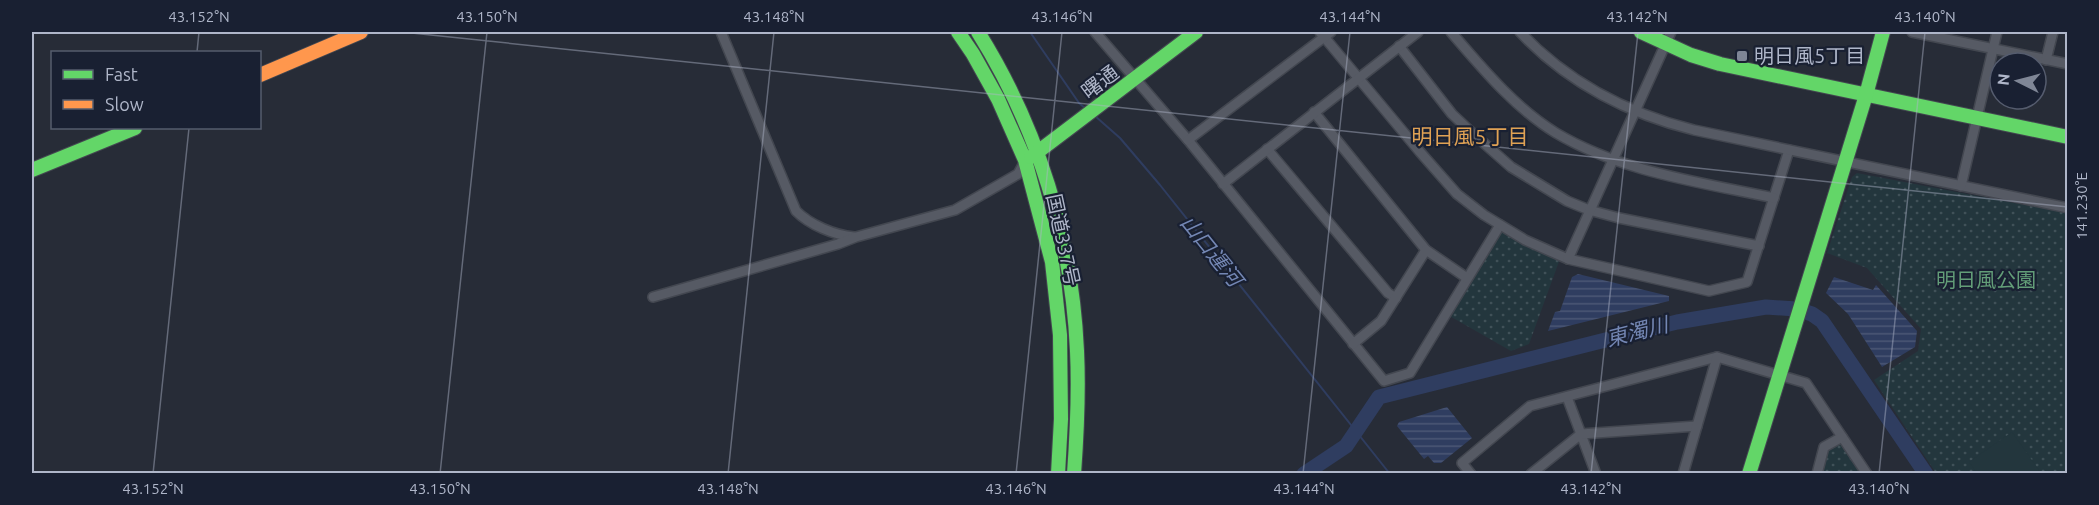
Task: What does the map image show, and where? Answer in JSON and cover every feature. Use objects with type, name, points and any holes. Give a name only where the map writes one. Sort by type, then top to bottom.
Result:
[{"type":"main road","points":[[261,75],[361,32]]},
{"type":"main road","name":"国道337号","points":[[958,32],[998,99],[1025,160],[1052,262],[1058,314],[1061,419],[1058,474]]},
{"type":"main road","name":"国道337号","points":[[978,32],[1013,92],[1039,153],[1067,257],[1076,334],[1078,417],[1074,474]]},
{"type":"main road","name":"曙通","points":[[1025,160],[1039,153],[1196,32]]},
{"type":"main road","points":[[1641,32],[1668,38],[1720,64],[2067,137]]},
{"type":"main road","points":[[1749,474],[1866,95],[1883,32]]},
{"type":"main road","points":[[32,170],[133,129]]},
{"type":"street","points":[[721,32],[796,211],[807,221],[846,236],[856,237]]},
{"type":"street","points":[[1095,32],[1188,140],[1384,381],[1410,373],[1500,225]]},
{"type":"street","points":[[1223,184],[1418,32]]},
{"type":"street","points":[[1451,32],[1485,71],[1531,115],[1556,132],[1612,160],[1651,172],[1774,198]]},
{"type":"street","points":[[1520,32],[1542,55],[1568,75],[1594,91],[1658,121],[2067,208]]},
{"type":"street","points":[[1912,32],[1944,35],[2003,51]]},
{"type":"street","points":[[1960,186],[1997,32]]},
{"type":"street","points":[[2048,52],[2053,32]]},
{"type":"street","points":[[1188,140],[1325,33],[1358,78],[1457,194],[1500,225],[1525,240],[1568,259],[1709,291],[1748,282],[1789,150]]},
{"type":"street","points":[[1568,259],[1668,38]]},
{"type":"street","points":[[1399,46],[1452,114],[1512,167],[1567,201],[1589,210],[1620,218],[1758,246]]},
{"type":"street","points":[[2048,60],[2067,64]]},
{"type":"street","points":[[1314,112],[1426,250],[1467,278]]},
{"type":"street","points":[[1268,149],[1388,293],[1396,298]]},
{"type":"street","points":[[653,297],[955,210],[1018,174],[1025,160]]},
{"type":"street","points":[[1353,344],[1381,321],[1426,250]]},
{"type":"street","points":[[1683,474],[1717,357]]},
{"type":"street","points":[[1471,474],[1462,463],[1530,406],[1717,357],[1806,383],[1867,474]]},
{"type":"street","points":[[1567,397],[1596,474]]},
{"type":"street","points":[[1532,474],[1581,434],[1697,426]]},
{"type":"street","points":[[1817,474],[1824,447],[1842,437]]},
{"type":"green space","name":"明日風公園","points":[[1857,173],[2067,213],[2068,455],[2064,473],[1936,473],[1874,380],[1918,351],[1921,329],[1867,268],[1827,253],[1852,177]]},
{"type":"green space","points":[[1500,225],[1561,256],[1529,344],[1511,351],[1446,314]]},
{"type":"green space","points":[[2012,432],[2041,473],[1977,473],[1969,462]]},
{"type":"green space","points":[[1842,437],[1867,474],[1817,474],[1824,447]]},
{"type":"water","points":[[1578,274],[1669,296],[1669,301],[1548,331],[1555,312],[1560,311],[1572,277]]},
{"type":"water","points":[[1834,277],[1873,290],[1876,285],[1917,331],[1915,347],[1882,367],[1848,314],[1826,293]]},
{"type":"water","points":[[1447,407],[1472,438],[1441,463],[1434,463],[1428,456],[1424,459],[1397,426],[1399,422]]},
{"type":"waterway","name":"山口運河","points":[[1030,32],[1079,103],[1086,109]]},
{"type":"waterway","name":"山口運河","points":[[1095,116],[1120,138],[1160,185],[1390,474]]},
{"type":"waterway","name":"東濁川","points":[[1304,474],[1346,446],[1379,397],[1677,322],[1766,307],[1796,309],[1812,314],[1822,321],[1926,474]]},
{"type":"traffic: fast","points":[[958,32],[998,99],[1025,160],[1052,262],[1060,335],[1061,419],[1058,474]]},
{"type":"traffic: fast","points":[[978,32],[1018,106],[1034,145],[1048,185],[1068,267],[1074,309],[1078,382],[1074,474]]},
{"type":"traffic: fast","points":[[1031,157],[1196,32]]},
{"type":"traffic: fast","points":[[1641,32],[1691,55],[1720,64],[2068,137]]},
{"type":"traffic: fast","points":[[1749,474],[1866,95],[1883,32]]},
{"type":"traffic: fast","points":[[32,170],[133,129]]},
{"type":"traffic: slow","points":[[261,75],[361,32]]},
{"type":"place","name":"明日風5丁目","points":[[1742,56]]},
{"type":"district","name":"明日風5丁目","points":[[1470,137]]}]
